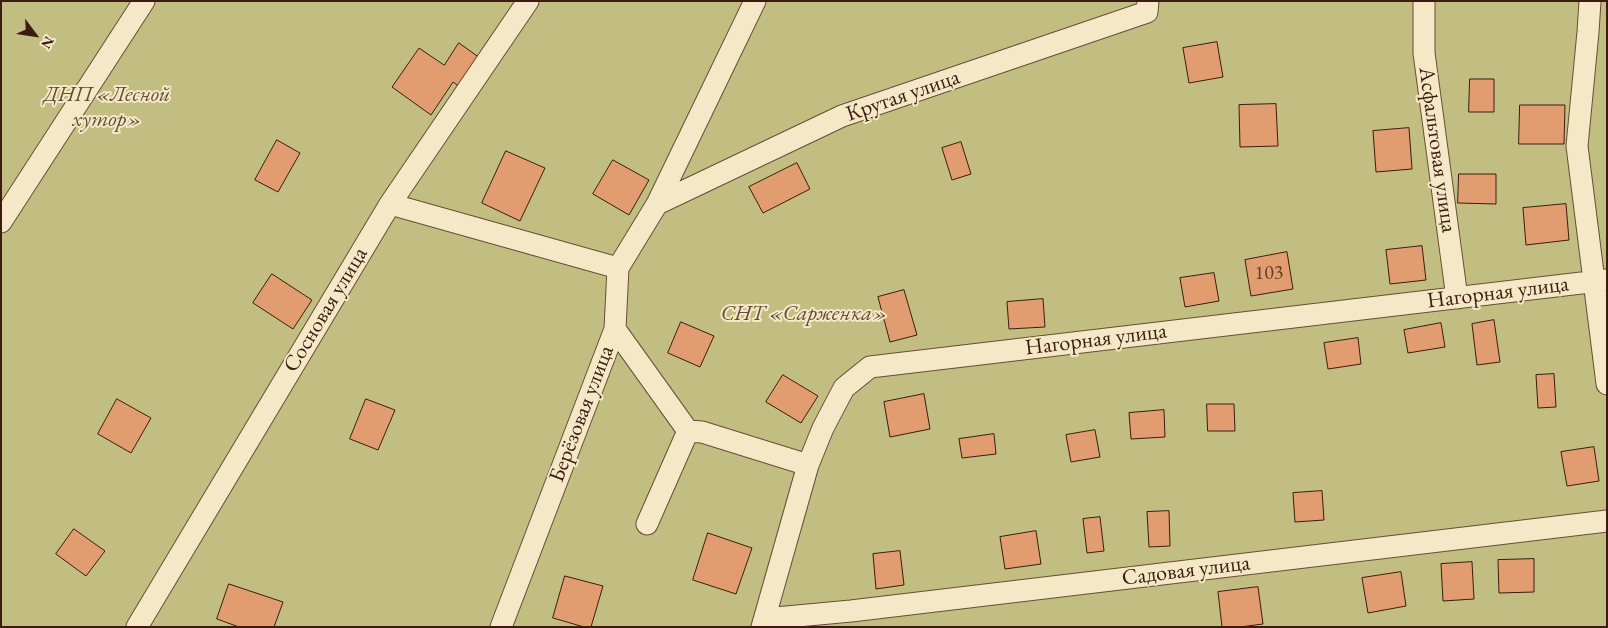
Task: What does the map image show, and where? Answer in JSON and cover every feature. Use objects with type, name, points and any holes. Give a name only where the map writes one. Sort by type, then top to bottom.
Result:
[{"type":"street","points":[[1,222],[144,1]]},
{"type":"street","name":"Сосновая улица","points":[[137,627],[390,204],[528,1]]},
{"type":"street","name":"Берёзовая улица","points":[[500,627],[615,329],[618,268],[657,204],[755,1]]},
{"type":"street","name":"Крутая улица","points":[[657,204],[842,116],[1147,12],[1148,1]]},
{"type":"street","name":"Асфальтовая улица","points":[[1424,1],[1424,53],[1456,298]]},
{"type":"street","points":[[1590,1],[1577,146],[1600,281],[1607,384]]},
{"type":"street","points":[[390,204],[618,268]]},
{"type":"street","name":"Нагорная улица","points":[[764,623],[808,465],[823,428],[844,388],[870,367],[1600,281]]},
{"type":"street","points":[[615,329],[688,432]]},
{"type":"street","points":[[688,432],[702,432],[808,465]]},
{"type":"street","points":[[647,524],[688,432]]},
{"type":"street","name":"Садовая улица","points":[[764,623],[1607,521]]},
{"type":"green space","name":"СНТ «Сарженка»","points":[[1,1],[1607,1],[1607,627],[1,627]]},
{"type":"building","points":[[1217,42],[1223,77],[1189,83],[1183,48]]},
{"type":"building","points":[[459,43],[480,58],[460,87],[453,82],[431,115],[392,87],[419,48],[444,65]]},
{"type":"building","points":[[1470,79],[1494,79],[1494,112],[1469,112]]},
{"type":"building","points":[[1276,104],[1278,146],[1240,147],[1239,105]]},
{"type":"building","points":[[1520,105],[1565,105],[1564,144],[1519,144]]},
{"type":"building","points":[[1409,128],[1412,169],[1376,172],[1373,131]]},
{"type":"building","points":[[277,140],[300,153],[278,192],[255,180]]},
{"type":"building","points":[[961,142],[971,174],[952,180],[942,148]]},
{"type":"building","points":[[506,151],[545,168],[520,221],[482,203]]},
{"type":"building","points":[[613,160],[649,180],[629,215],[593,194]]},
{"type":"building","points":[[797,163],[810,189],[763,213],[749,187]]},
{"type":"building","points":[[1459,174],[1496,174],[1496,204],[1458,203]]},
{"type":"building","points":[[1566,204],[1569,240],[1526,245],[1523,208]]},
{"type":"building","points":[[1422,246],[1426,280],[1390,284],[1386,250]]},
{"type":"building","points":[[1287,252],[1293,289],[1251,296],[1245,260]]},
{"type":"building","points":[[1214,273],[1219,301],[1185,307],[1180,278]]},
{"type":"building","points":[[272,274],[312,300],[293,329],[253,303]]},
{"type":"building","points":[[904,290],[917,335],[890,342],[878,297]]},
{"type":"building","points":[[1043,299],[1045,327],[1009,329],[1007,302]]},
{"type":"building","points":[[1494,320],[1500,362],[1477,365],[1472,324]]},
{"type":"building","points":[[681,322],[714,336],[700,367],[668,353]]},
{"type":"building","points":[[1441,323],[1445,347],[1408,353],[1404,330]]},
{"type":"building","points":[[1358,338],[1361,364],[1328,369],[1324,343]]},
{"type":"building","points":[[1554,374],[1556,407],[1538,408],[1536,375]]},
{"type":"building","points":[[783,375],[818,396],[801,423],[766,402]]},
{"type":"building","points":[[924,394],[930,429],[890,437],[884,402]]},
{"type":"building","points":[[117,399],[151,418],[131,453],[98,434]]},
{"type":"building","points":[[366,399],[395,410],[378,450],[350,439]]},
{"type":"building","points":[[1207,404],[1234,404],[1235,431],[1208,431]]},
{"type":"building","points":[[1164,410],[1165,437],[1131,439],[1129,413]]},
{"type":"building","points":[[1095,430],[1100,457],[1071,462],[1066,435]]},
{"type":"building","points":[[994,434],[996,454],[962,458],[959,439]]},
{"type":"building","points":[[1594,447],[1599,481],[1567,486],[1561,452]]},
{"type":"building","points":[[1322,491],[1324,520],[1295,522],[1293,493]]},
{"type":"building","points":[[1169,511],[1170,546],[1149,547],[1147,512]]},
{"type":"building","points":[[1100,517],[1104,551],[1087,553],[1083,519]]},
{"type":"building","points":[[74,529],[105,551],[86,576],[56,554]]},
{"type":"building","points":[[1036,531],[1041,564],[1005,569],[1000,537]]},
{"type":"building","points":[[708,533],[752,548],[736,594],[693,580]]},
{"type":"building","points":[[900,551],[904,585],[876,589],[873,554]]},
{"type":"building","points":[[1534,559],[1534,592],[1499,593],[1498,560]]},
{"type":"building","points":[[1472,562],[1474,599],[1443,601],[1441,564]]},
{"type":"building","points":[[1401,572],[1406,606],[1368,613],[1362,578]]},
{"type":"building","points":[[565,576],[603,586],[591,627],[584,627],[553,618]]},
{"type":"building","points":[[229,584],[283,602],[274,627],[239,627],[217,619]]},
{"type":"building","points":[[1258,587],[1263,624],[1222,627],[1218,592]]},
{"type":"park label","name":"ДНП «Лесной хутор»","points":[[107,108]]}]
